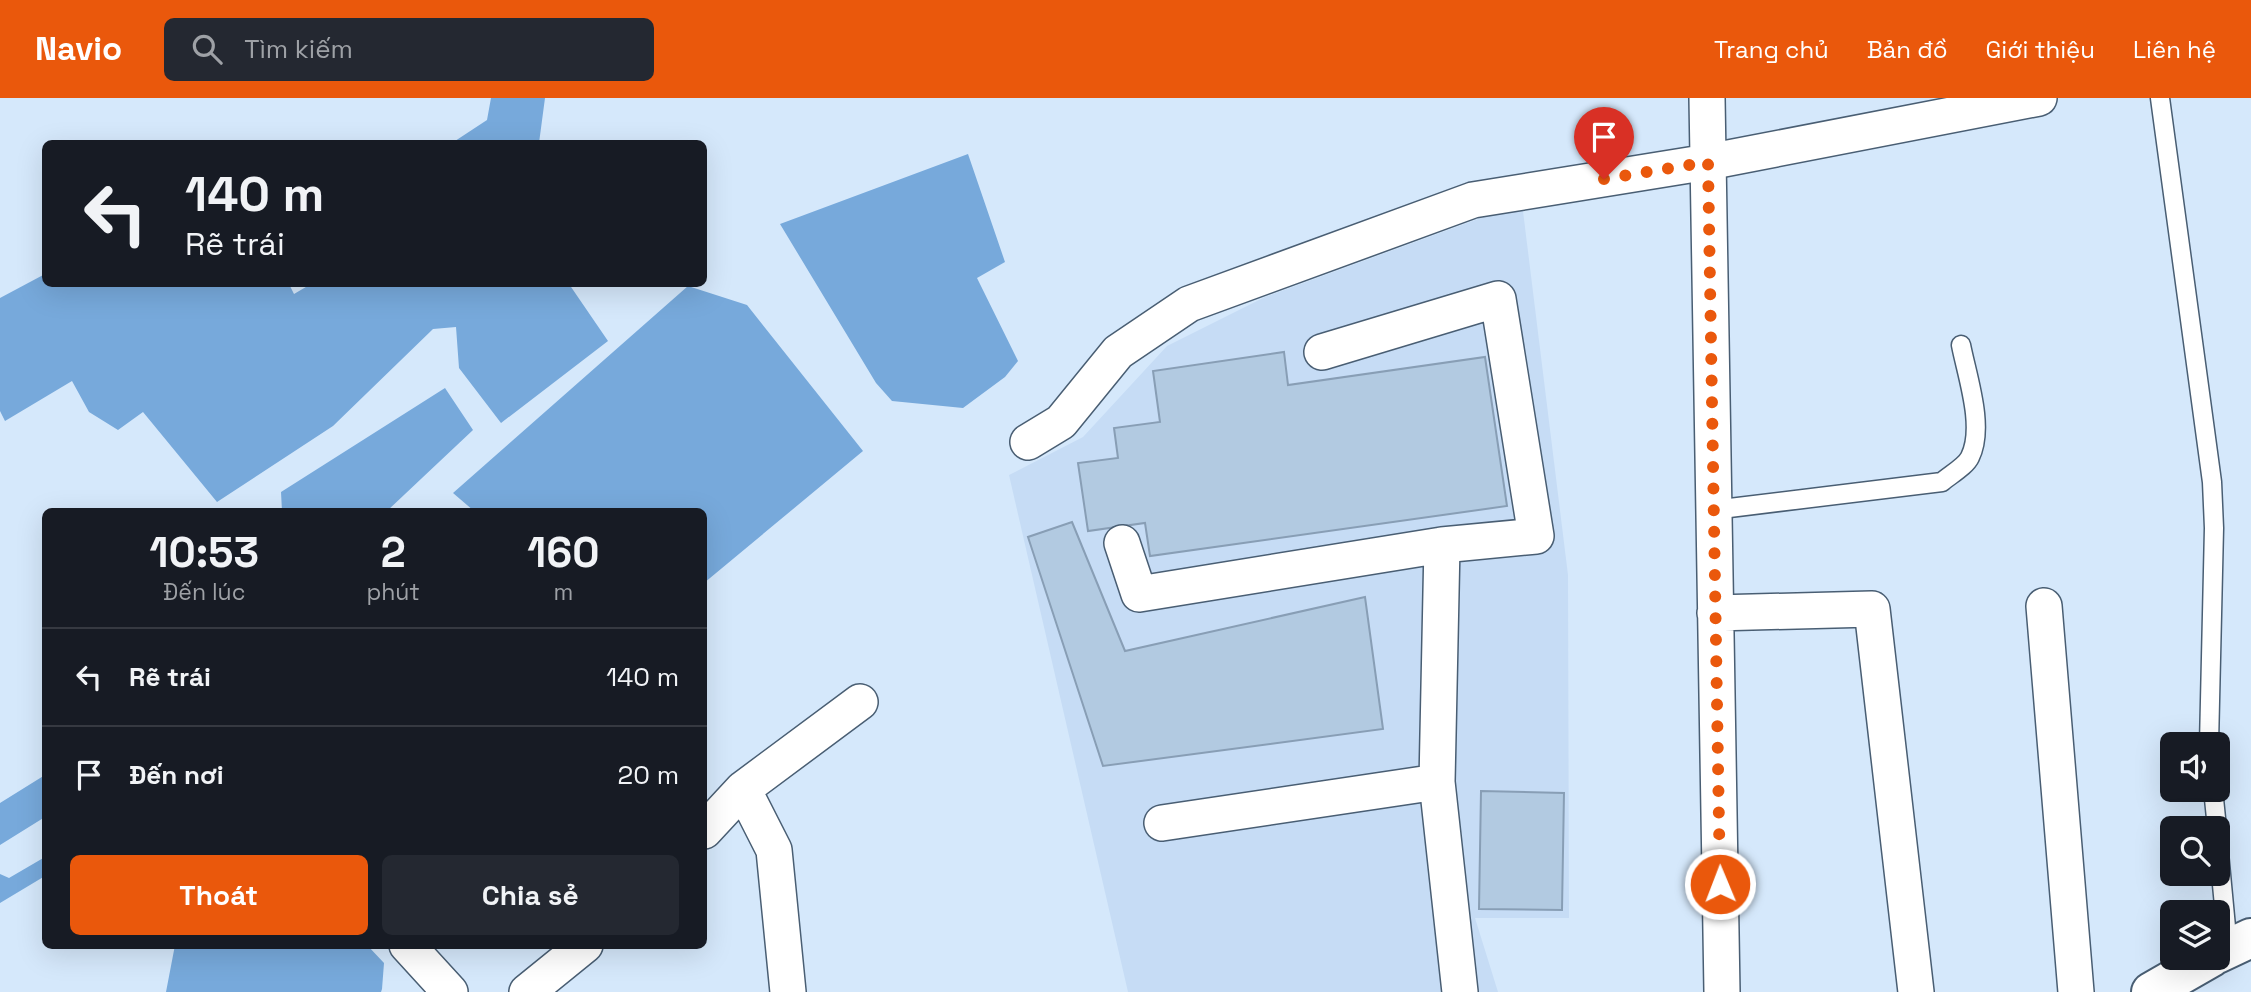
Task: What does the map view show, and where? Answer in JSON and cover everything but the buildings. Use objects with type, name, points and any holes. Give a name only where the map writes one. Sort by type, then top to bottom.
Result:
[{"type":"main road","points":[[2151,992],[2195,970]]},
{"type":"street","points":[[1707,98],[1722,992]]},
{"type":"street","points":[[1028,442],[1061,422],[1118,352],[1189,304],[1473,201],[1708,162],[2039,98]]},
{"type":"street","points":[[1122,543],[1139,594],[1442,545],[1536,536],[1498,299],[1322,352]]},
{"type":"street","points":[[1442,545],[1437,782],[1461,992]]},
{"type":"street","points":[[2044,606],[2076,992]]},
{"type":"street","points":[[1715,613],[1872,609],[1916,992]]},
{"type":"street","points":[[707,828],[743,789],[860,702]]},
{"type":"street","points":[[1162,823],[1437,782]]},
{"type":"street","points":[[743,789],[774,850],[789,992]]},
{"type":"street","points":[[411,949],[450,992]]},
{"type":"street","points":[[527,992],[580,949]]},
{"type":"lane","points":[[2160,98],[2212,482],[2214,528],[2209,732]]},
{"type":"lane","points":[[1713,510],[1942,482],[1970,459],[1977,433],[1961,345]]},
{"type":"shaded area","points":[[1522,203],[1568,575],[1569,918],[1475,918],[1498,992],[1128,992],[1009,475],[1083,437],[1167,346],[1265,297]]},
{"type":"water","points":[[491,98],[545,98],[539,140],[457,140],[487,120]]},
{"type":"water","points":[[968,154],[1005,262],[977,278],[1018,361],[1005,377],[963,408],[892,401],[876,383],[780,224]]},
{"type":"water","points":[[42,276],[42,287],[290,287],[294,294],[306,287],[571,287],[608,341],[501,423],[459,368],[456,327],[433,329],[333,426],[217,502],[143,412],[118,430],[89,412],[72,381],[5,421],[0,411],[0,298]]},
{"type":"water","points":[[687,287],[747,305],[863,451],[707,581],[707,508],[470,508],[453,493]]},
{"type":"water","points":[[445,388],[473,430],[390,508],[282,508],[281,492]]},
{"type":"water","points":[[42,777],[42,819],[0,845],[0,803]]},
{"type":"water","points":[[42,859],[42,878],[0,903],[0,874],[9,878]]},
{"type":"water","points":[[174,949],[371,949],[384,963],[381,992],[166,992]]},
{"type":"route","points":[[1604,179],[1708,162],[1720,884]]}]
